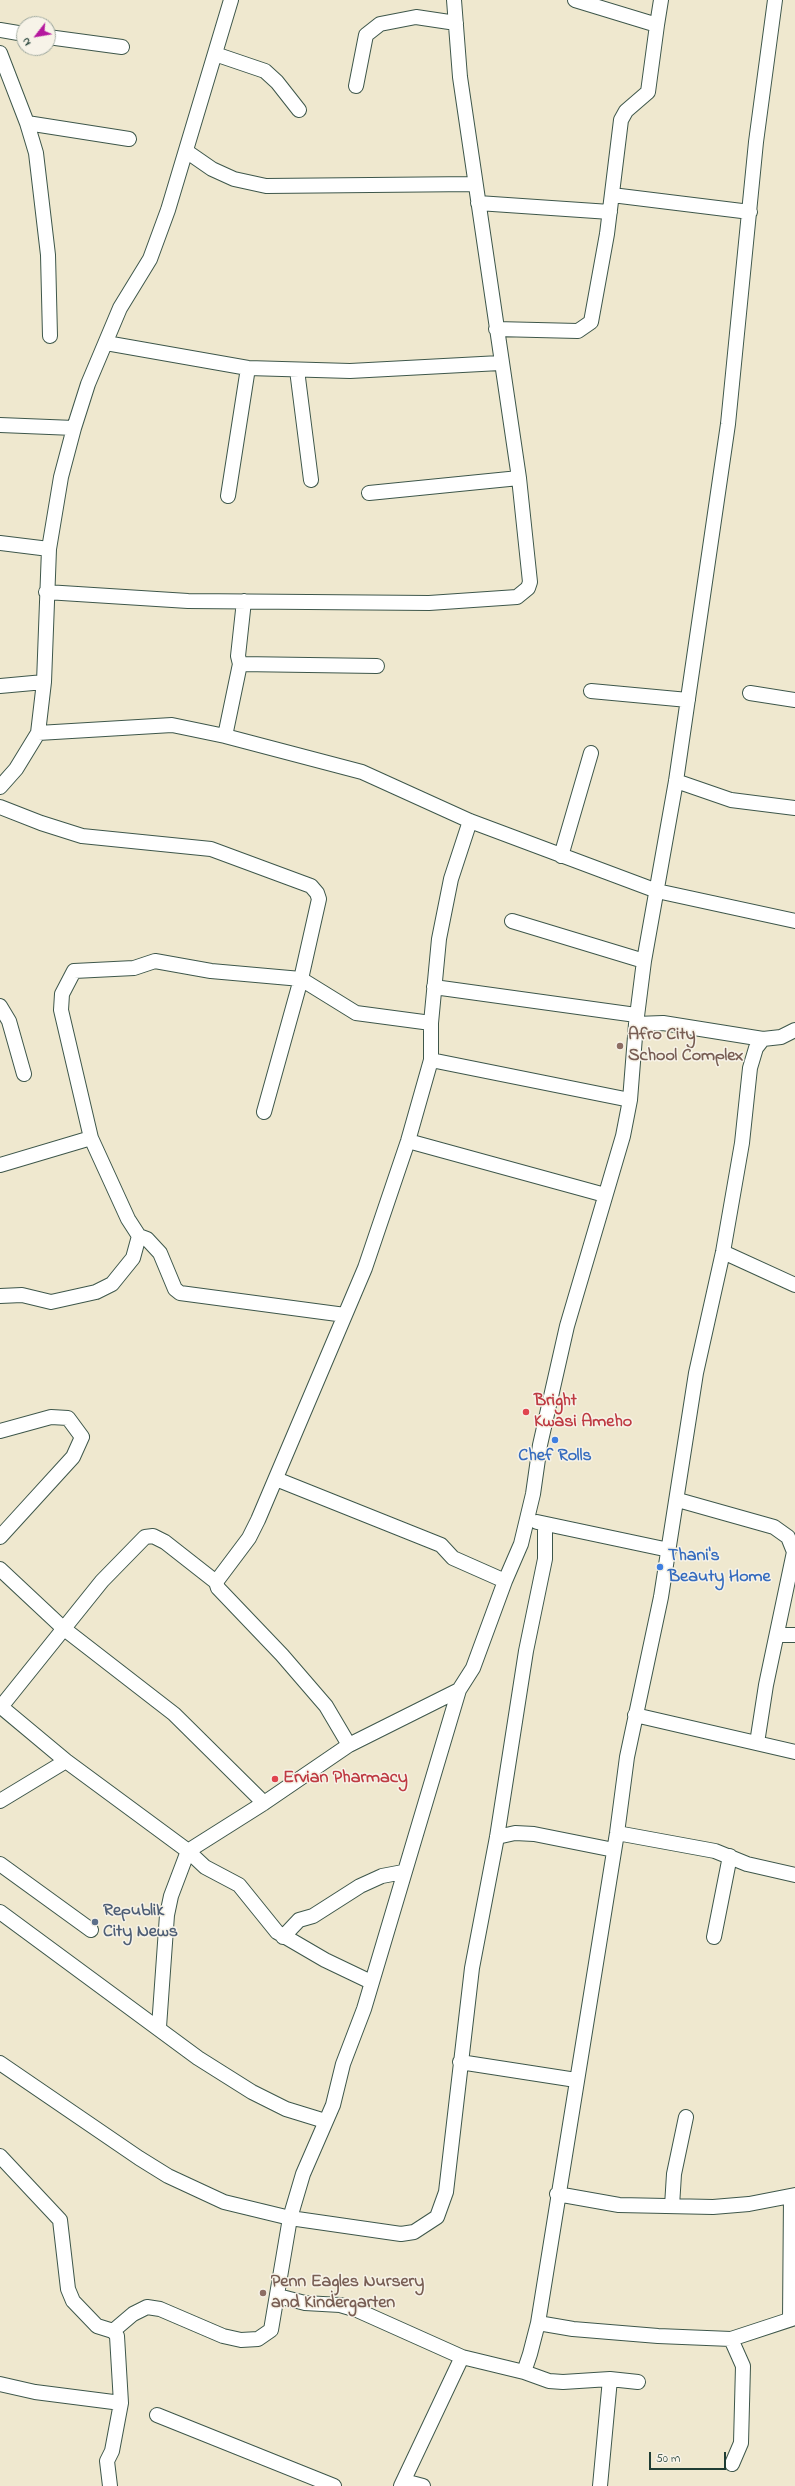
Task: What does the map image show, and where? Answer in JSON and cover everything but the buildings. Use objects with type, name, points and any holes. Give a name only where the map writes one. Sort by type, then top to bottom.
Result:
[{"type":"street","points":[[0,787],[16,769],[38,733],[44,682],[46,592],[49,548],[61,477],[74,428],[88,384],[120,308],[150,259],[168,210],[231,0]]},
{"type":"street","points":[[46,592],[188,601],[429,603],[517,597],[524,593],[530,582],[519,478],[500,363],[460,77],[454,0]]},
{"type":"street","points":[[575,0],[657,25]]},
{"type":"street","points":[[496,329],[578,331],[591,322],[610,212],[621,120],[626,111],[648,92],[661,0]]},
{"type":"street","points":[[113,2331],[133,2314],[147,2307],[160,2309],[223,2336],[241,2340],[258,2338],[271,2330],[278,2296],[280,2273],[290,2218],[303,2174],[333,2105],[343,2064],[364,2009],[403,1872],[432,1784],[458,1690],[473,1668],[505,1581],[521,1544],[527,1520],[540,1445],[567,1326],[623,1136],[630,1100],[636,1020],[644,960],[676,781],[728,424],[756,142],[775,0]]},
{"type":"street","points":[[356,86],[366,35],[380,24],[416,17],[456,23]]},
{"type":"street","points":[[0,30],[16,33]]},
{"type":"street","points":[[56,38],[122,47]]},
{"type":"street","points":[[0,52],[5,83],[28,123],[36,153],[48,255],[50,336]]},
{"type":"street","points":[[215,54],[265,71],[277,82],[299,110]]},
{"type":"street","points":[[28,123],[129,139]]},
{"type":"street","points":[[186,150],[212,168],[234,179],[266,186],[475,184]]},
{"type":"street","points":[[612,195],[750,212]]},
{"type":"street","points":[[478,203],[610,212]]},
{"type":"street","points":[[106,343],[248,368],[350,371],[500,363]]},
{"type":"street","points":[[228,496],[248,368]]},
{"type":"street","points":[[297,370],[311,480]]},
{"type":"street","points":[[0,425],[74,428]]},
{"type":"street","points":[[369,494],[519,478]]},
{"type":"street","points":[[0,544],[49,548]]},
{"type":"street","points":[[225,736],[240,664],[238,656],[244,601]]},
{"type":"street","points":[[240,664],[377,666]]},
{"type":"street","points":[[0,686],[44,682]]},
{"type":"street","points":[[591,691],[688,700]]},
{"type":"street","points":[[750,693],[795,700]]},
{"type":"street","points":[[38,733],[172,725],[225,736],[362,772],[470,821],[657,891],[795,921]]},
{"type":"street","points":[[561,856],[591,753]]},
{"type":"street","points":[[676,781],[731,800],[795,808]]},
{"type":"street","points":[[0,807],[41,823],[82,836],[211,850],[311,886],[317,892],[319,899],[301,979],[264,1112]]},
{"type":"street","points":[[216,1582],[249,1538],[276,1479],[365,1268],[408,1141],[431,1060],[431,1023],[439,939],[451,879],[470,821]]},
{"type":"street","points":[[512,921],[644,960]]},
{"type":"street","points":[[345,1315],[180,1293],[175,1289],[160,1253],[147,1239],[139,1236],[128,1219],[91,1138],[61,1010],[62,994],[74,971],[79,969],[134,968],[155,961],[211,970],[301,979],[356,1013],[431,1023]]},
{"type":"street","points":[[434,987],[763,1039],[781,1037],[795,1030]]},
{"type":"street","points":[[0,1006],[9,1021],[24,1074]]},
{"type":"street","points":[[524,2372],[538,2323],[557,2194],[635,1715],[678,1500],[696,1373],[723,1252],[742,1143],[750,1068],[756,1048],[763,1039]]},
{"type":"street","points":[[431,1060],[630,1100]]},
{"type":"street","points":[[0,1165],[91,1138]]},
{"type":"street","points":[[408,1141],[605,1195]]},
{"type":"street","points":[[0,1296],[22,1295],[50,1302],[96,1292],[112,1284],[133,1258],[139,1236]]},
{"type":"street","points":[[723,1252],[795,1285]]},
{"type":"street","points":[[0,1431],[51,1417],[68,1418],[82,1437],[73,1457],[0,1537]]},
{"type":"street","points":[[276,1479],[441,1545],[453,1558],[505,1581]]},
{"type":"street","points":[[678,1500],[774,1527],[788,1537],[794,1552],[756,1743]]},
{"type":"street","points":[[527,1520],[669,1550]]},
{"type":"street","points":[[0,2063],[88,2124],[168,2176],[224,2202],[290,2218],[401,2234],[414,2232],[437,2217],[446,2192],[472,1968],[497,1837],[526,1651],[545,1559],[545,1524]]},
{"type":"street","points":[[349,1745],[326,1706],[282,1655],[218,1588],[216,1582],[164,1542],[153,1536],[145,1537],[102,1581],[0,1707],[66,1761],[188,1851],[215,1874],[239,1885],[277,1932],[283,1937],[371,1982]]},
{"type":"street","points":[[0,1569],[63,1628],[174,1714],[264,1803]]},
{"type":"street","points":[[777,1635],[795,1634]]},
{"type":"street","points":[[159,2027],[167,1915],[171,1896],[188,1851],[264,1803],[349,1745],[458,1690]]},
{"type":"street","points":[[635,1715],[795,1752]]},
{"type":"street","points":[[0,1801],[66,1761]]},
{"type":"street","points":[[497,1837],[515,1833],[534,1834],[614,1850]]},
{"type":"street","points":[[617,1833],[715,1851],[754,1866],[795,1875]]},
{"type":"street","points":[[714,1937],[730,1856]]},
{"type":"street","points":[[0,1864],[91,1930]]},
{"type":"street","points":[[283,1937],[299,1920],[313,1916],[360,1886],[382,1876],[403,1872]]},
{"type":"street","points":[[0,1912],[159,2027],[198,2058],[252,2092],[286,2108],[325,2121]]},
{"type":"street","points":[[460,2062],[576,2080]]},
{"type":"street","points":[[672,2206],[674,2174],[686,2117]]},
{"type":"street","points":[[0,2156],[60,2220],[68,2289],[73,2301],[97,2326],[113,2331],[117,2336],[121,2404],[112,2451],[107,2461],[110,2486]]},
{"type":"street","points":[[538,2323],[573,2329],[658,2336],[731,2339],[792,2319],[793,2196],[749,2204],[672,2206],[619,2205],[557,2194]]},
{"type":"street","points":[[278,2296],[305,2303],[340,2304],[357,2310],[462,2357],[524,2372],[549,2380],[563,2382],[610,2379],[638,2382]]},
{"type":"street","points":[[731,2339],[743,2366],[740,2443],[732,2464]]},
{"type":"street","points":[[423,2486],[403,2483],[462,2357]]},
{"type":"street","points":[[600,2486],[610,2379]]},
{"type":"street","points":[[0,2384],[35,2392],[121,2404]]},
{"type":"street","points":[[157,2415],[334,2486]]},
{"type":"place","name":"Afro City School Complex","points":[[620,1046]]},
{"type":"place","name":"Bright Kwasi Ameho","points":[[526,1412]]},
{"type":"place","name":"Chef Rolls","points":[[555,1440]]},
{"type":"place","name":"Thani's Beauty Home","points":[[660,1567]]},
{"type":"place","name":"Ervian Pharmacy","points":[[275,1779]]},
{"type":"place","name":"Republik City News","points":[[95,1922]]},
{"type":"place","name":"Penn Eagles Nursery and Kindergarten","points":[[263,2293]]}]
